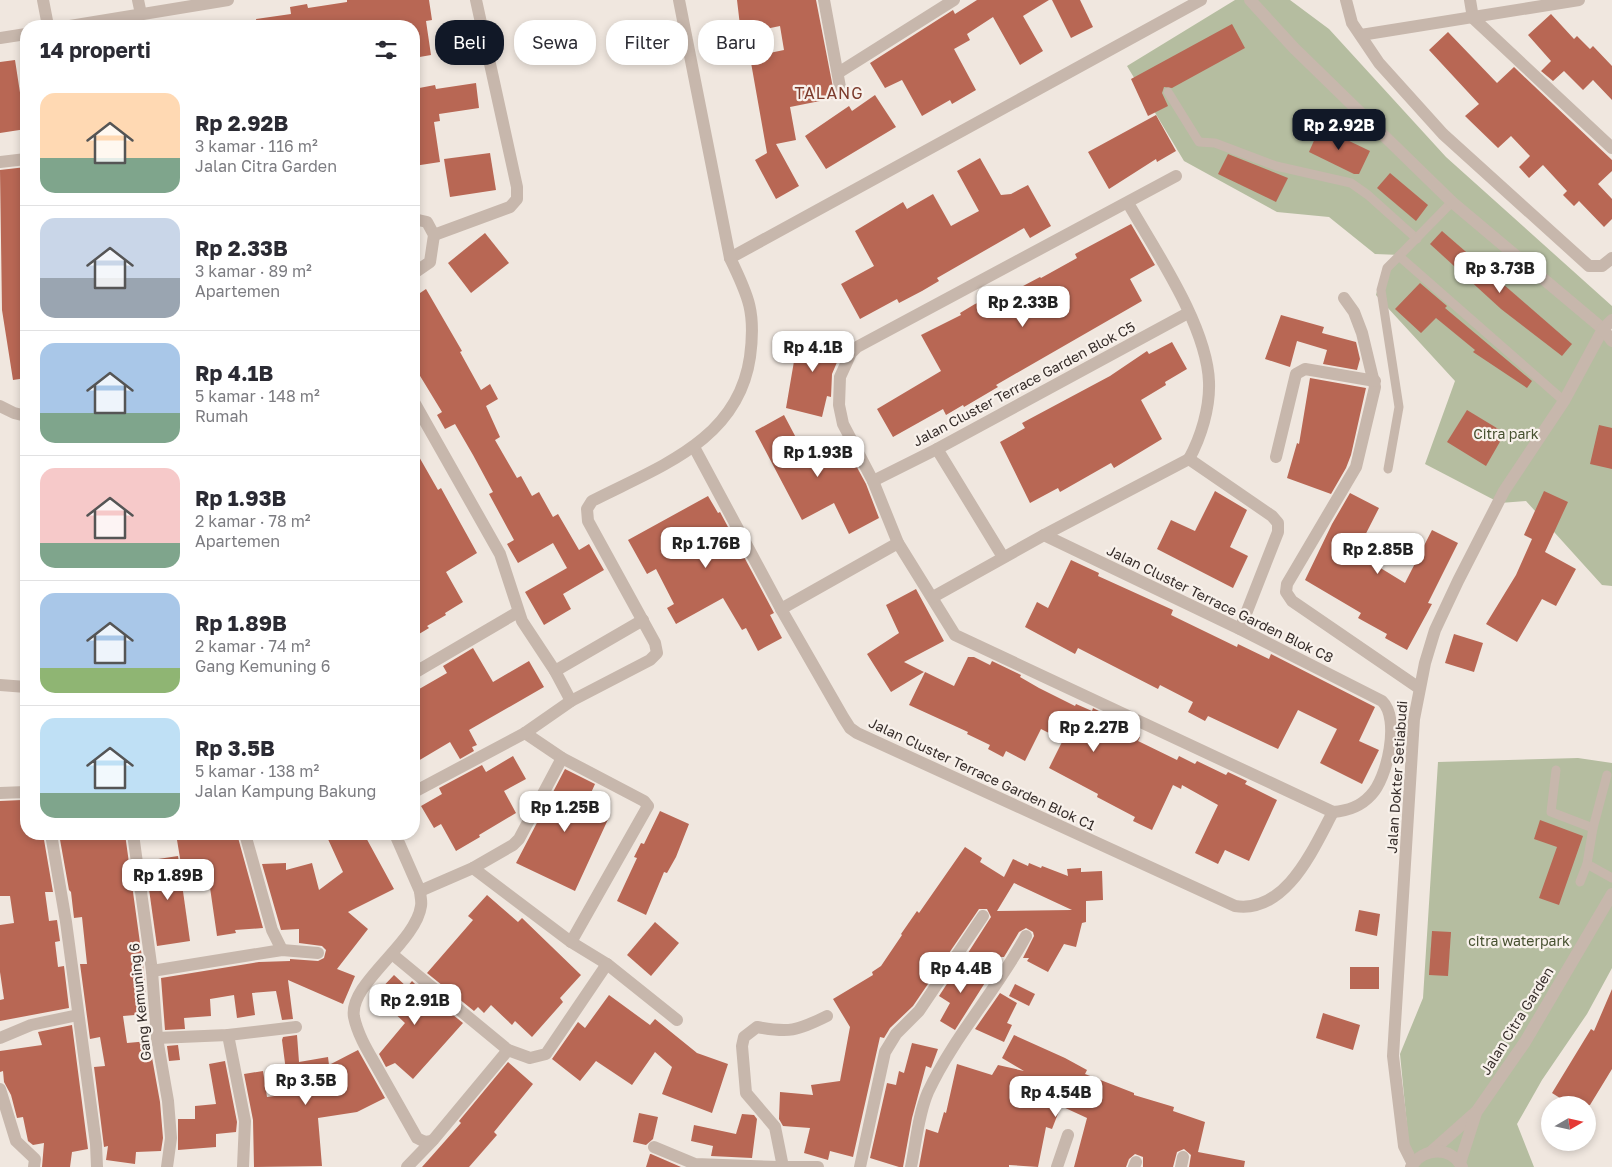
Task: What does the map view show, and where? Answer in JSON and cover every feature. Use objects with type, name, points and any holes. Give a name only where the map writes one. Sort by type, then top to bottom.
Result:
[{"type":"street","points":[[43,0],[47,20]]},
{"type":"street","points":[[138,0],[141,14]]},
{"type":"street","points":[[106,20],[228,0]]},
{"type":"street","points":[[434,234],[510,207],[517,199],[517,188],[476,0]]},
{"type":"street","points":[[420,789],[525,733],[571,701],[654,656],[657,647],[588,521],[587,509],[592,501],[671,461],[694,447],[716,429],[732,409],[747,371],[753,330],[748,294],[730,258],[679,0]]},
{"type":"street","points":[[824,0],[840,87]]},
{"type":"street","points":[[838,73],[934,5],[954,0]]},
{"type":"street","points":[[730,258],[1201,0]]},
{"type":"street","points":[[1250,0],[1294,48],[1452,202],[1608,325],[1612,341]]},
{"type":"street","points":[[1346,0],[1352,24],[1378,63],[1443,134],[1588,266],[1602,266],[1612,258]]},
{"type":"street","points":[[1470,0],[1473,18],[1612,148]]},
{"type":"street","points":[[1361,35],[1579,0]]},
{"type":"street","points":[[0,38],[20,35]]},
{"type":"street","points":[[0,162],[20,160]]},
{"type":"street","points":[[1176,176],[1128,204],[857,347],[851,353],[840,377],[840,414],[843,424],[873,481],[898,542],[933,597],[950,630],[960,638],[1333,812]]},
{"type":"street","points":[[933,597],[1003,557],[1189,459],[1195,448],[1208,407],[1210,382],[1201,342],[1176,288],[1128,204]]},
{"type":"street","points":[[420,220],[427,222],[434,234],[430,262],[420,269]]},
{"type":"street","points":[[1344,298],[1354,312],[1362,333],[1375,381],[1368,426],[1356,467],[1296,565],[1287,584],[1286,592],[1292,601],[1419,688]]},
{"type":"street","name":"Jalan Cluster Terrace Garden Blok C5","points":[[873,481],[937,449],[1188,314]]},
{"type":"street","name":"Jalan Dokter Setiabudi","points":[[1412,1165],[1404,1146],[1393,1056],[1414,719],[1419,688],[1435,630],[1504,491],[1564,401],[1608,325]]},
{"type":"street","points":[[1276,457],[1296,374],[1299,370],[1304,369],[1375,381]]},
{"type":"street","points":[[0,407],[20,414]]},
{"type":"street","points":[[420,413],[500,554],[518,612],[555,671],[571,701]]},
{"type":"street","name":"Jalan Cluster Terrace Garden Blok C1","points":[[694,447],[781,609],[843,717],[850,728],[857,733],[1234,906],[1245,908],[1256,905],[1281,892],[1292,881],[1318,841],[1333,812]]},
{"type":"street","points":[[937,449],[1003,557]]},
{"type":"street","points":[[1189,459],[1272,516],[1278,523],[1278,532],[1240,630]]},
{"type":"street","name":"Jalan Cluster Terrace Garden Blok C8","points":[[1044,535],[1382,701],[1388,709],[1391,720],[1386,770],[1378,787],[1370,796],[1357,806],[1345,811],[1333,812]]},
{"type":"street","points":[[781,609],[898,542]]},
{"type":"street","points":[[420,669],[518,612]]},
{"type":"street","points":[[555,671],[643,620]]},
{"type":"street","points":[[0,685],[20,687]]},
{"type":"street","points":[[525,733],[562,758],[644,800],[647,809],[571,942]]},
{"type":"street","points":[[420,890],[493,858],[519,839],[562,758]]},
{"type":"street","points":[[0,793],[20,792]]},
{"type":"street","points":[[52,840],[66,922],[96,1144],[96,1167]]},
{"type":"street","name":"Gang Kemuning 6","points":[[134,840],[152,971],[157,1038],[169,1120],[170,1138],[167,1167]]},
{"type":"street","points":[[247,840],[272,930],[282,950]]},
{"type":"street","points":[[398,840],[420,890],[421,905],[416,922],[357,998],[354,1015],[363,1042],[417,1138],[425,1142],[432,1141]]},
{"type":"street","points":[[473,868],[571,942],[607,964],[676,1020]]},
{"type":"street","name":"Jalan Citra Garden","points":[[1412,1165],[1418,1158],[1432,1151],[1476,1111],[1525,1042],[1612,894]]},
{"type":"street","points":[[860,1167],[886,1052],[896,1034],[919,1011],[983,916]]},
{"type":"street","points":[[911,1167],[927,1094],[955,1043],[998,984],[1026,936]]},
{"type":"street","points":[[152,971],[245,954],[282,950],[318,953]]},
{"type":"street","points":[[392,954],[508,1050],[530,1058],[546,1054],[607,964]]},
{"type":"street","points":[[0,1038],[32,1025],[78,1016]]},
{"type":"street","points":[[818,1167],[784,1167],[775,1127],[746,1093],[742,1046],[744,1037],[757,1028],[781,1032],[795,1030],[827,1016]]},
{"type":"street","points":[[157,1038],[228,1035],[296,1027]]},
{"type":"street","points":[[228,1035],[245,1121],[243,1167]]},
{"type":"street","points":[[407,1167],[432,1141],[508,1050]]},
{"type":"street","points":[[0,1089],[16,1141],[35,1159],[34,1167]]},
{"type":"street","name":"Jalan Citra Garden","points":[[1461,1165],[1476,1111]]},
{"type":"street","points":[[1057,1167],[1068,1135]]},
{"type":"street","points":[[654,1147],[694,1165],[778,1167]]},
{"type":"street","points":[[1432,1151],[1447,1153],[1461,1165]]},
{"type":"lane","points":[[1168,92],[1199,142],[1215,143],[1276,166],[1351,183],[1368,195],[1417,238]]},
{"type":"lane","points":[[1388,469],[1399,407],[1381,290],[1387,268],[1452,202]]},
{"type":"lane","points":[[1399,256],[1564,401]]},
{"type":"lane","points":[[1556,770],[1551,812],[1593,828]]},
{"type":"lane","points":[[1580,882],[1587,864],[1593,828],[1607,775]]},
{"type":"lane","points":[[1587,864],[1612,878]]},
{"type":"green space","name":"Citra park","points":[[1235,0],[1290,0],[1329,29],[1446,157],[1612,306],[1612,314],[1605,327],[1612,337],[1612,586],[1602,585],[1526,501],[1500,503],[1425,464],[1455,381],[1376,295],[1383,268],[1400,255],[1375,254],[1329,217],[1277,212],[1184,161],[1127,66]]},
{"type":"green space","name":"citra waterpark","points":[[1578,758],[1612,763],[1612,968],[1587,1014],[1542,1080],[1517,1124],[1534,1167],[1411,1167],[1400,1054],[1423,998],[1438,762]]},
{"type":"building","points":[[347,0],[429,0],[432,20],[426,21],[431,55],[420,57],[420,20],[256,20],[291,14],[290,7],[307,4],[308,8],[347,2]]},
{"type":"building","points":[[737,0],[816,0],[835,98],[790,107],[796,140],[776,144],[799,186],[776,199],[755,160],[767,153],[751,65],[774,65],[774,52],[784,50],[780,26],[774,27],[774,20],[739,20]]},
{"type":"building","points":[[977,0],[1049,0],[1023,16],[1043,51],[1020,65],[993,17],[967,34],[970,40],[954,49],[976,90],[952,104],[950,100],[922,116],[902,80],[885,88],[870,63],[953,10],[955,14]]},
{"type":"building","points":[[1052,0],[1080,0],[1093,27],[1071,38]]},
{"type":"building","points":[[1551,14],[1574,39],[1577,36],[1590,49],[1593,46],[1612,66],[1612,100],[1593,80],[1583,90],[1564,71],[1553,81],[1541,71],[1551,61],[1528,35]]},
{"type":"building","points":[[1232,24],[1245,48],[1172,88],[1164,87],[1162,93],[1168,106],[1148,116],[1131,79]]},
{"type":"building","points":[[1448,32],[1497,83],[1514,67],[1612,160],[1612,171],[1598,184],[1612,199],[1612,219],[1604,227],[1579,201],[1574,206],[1563,195],[1567,191],[1543,165],[1529,178],[1519,167],[1530,156],[1511,136],[1498,148],[1465,116],[1479,104],[1429,50]]},
{"type":"building","points":[[15,60],[20,92],[20,130],[0,133],[0,62]]},
{"type":"building","points":[[476,83],[479,108],[439,114],[440,121],[434,122],[440,162],[420,165],[420,88],[435,85],[436,89]]},
{"type":"building","points":[[875,95],[896,127],[826,169],[805,136],[849,106],[852,111]]},
{"type":"building","points":[[1156,115],[1176,151],[1157,162],[1156,159],[1109,189],[1088,152]]},
{"type":"building","points":[[1320,127],[1370,151],[1359,174],[1354,174],[1309,152]]},
{"type":"building","points":[[490,153],[496,190],[450,197],[444,159]]},
{"type":"building","points":[[1228,154],[1288,178],[1276,202],[1218,174]]},
{"type":"building","points":[[980,158],[1001,195],[1011,194],[1028,185],[1051,226],[1030,238],[1024,228],[937,278],[939,281],[922,291],[899,303],[897,299],[860,319],[841,284],[874,266],[855,231],[903,202],[907,209],[933,194],[951,226],[979,211],[957,171]]},
{"type":"building","points":[[20,168],[20,379],[13,380],[2,310],[0,170]]},
{"type":"building","points":[[1390,173],[1428,205],[1416,221],[1377,188]]},
{"type":"building","points":[[1131,224],[1155,265],[1130,279],[1142,301],[996,385],[998,387],[964,407],[963,405],[946,415],[943,409],[893,437],[877,409],[941,371],[921,335],[961,315],[960,313],[975,304],[989,298],[990,300],[1004,292],[1006,295],[1041,278],[1077,258],[1075,254]]},
{"type":"building","points":[[1442,231],[1572,344],[1562,356],[1501,309],[1430,244]]},
{"type":"building","points":[[485,233],[509,263],[471,293],[448,263]]},
{"type":"building","points":[[1420,283],[1447,306],[1445,308],[1532,381],[1527,388],[1473,352],[1475,350],[1436,318],[1421,333],[1395,309]]},
{"type":"building","points":[[426,289],[462,351],[460,352],[481,390],[490,384],[498,399],[486,406],[500,437],[495,440],[517,478],[521,476],[532,496],[539,492],[553,517],[558,514],[579,550],[589,544],[604,570],[563,594],[571,609],[544,625],[525,592],[567,568],[553,543],[518,563],[507,544],[514,540],[489,494],[493,492],[473,455],[455,424],[445,429],[437,415],[442,412],[420,376],[420,293]]},
{"type":"building","points":[[1281,315],[1324,327],[1322,333],[1356,342],[1360,359],[1357,370],[1323,364],[1327,350],[1297,341],[1290,367],[1265,359]]},
{"type":"building","points":[[799,332],[846,341],[832,374],[831,397],[827,396],[822,417],[786,408]]},
{"type":"building","points":[[1172,342],[1187,369],[1165,382],[1166,385],[1141,400],[1162,439],[1114,468],[1111,463],[1060,492],[1058,488],[1030,503],[1000,442],[1025,428],[1022,423],[1110,376],[1147,351],[1149,354]]},
{"type":"building","points":[[1310,378],[1366,388],[1351,455],[1331,494],[1287,478],[1297,443],[1299,444]]},
{"type":"building","points":[[1467,410],[1505,433],[1486,466],[1447,442]]},
{"type":"building","points":[[784,415],[811,466],[846,447],[866,484],[879,518],[849,534],[834,503],[802,520],[755,431]]},
{"type":"building","points":[[1599,425],[1612,428],[1612,469],[1590,464]]},
{"type":"building","points":[[420,458],[438,490],[441,488],[477,553],[446,572],[463,602],[427,626],[429,628],[420,633]]},
{"type":"building","points":[[1215,491],[1247,510],[1230,547],[1248,556],[1233,588],[1157,549],[1171,520],[1195,531]]},
{"type":"building","points":[[1544,491],[1568,502],[1545,552],[1576,569],[1556,606],[1542,599],[1517,642],[1486,624],[1516,575],[1532,539],[1524,535]]},
{"type":"building","points":[[1350,493],[1379,508],[1356,553],[1405,583],[1432,530],[1458,543],[1428,603],[1432,604],[1407,650],[1385,638],[1387,634],[1358,618],[1361,613],[1305,580],[1332,524]]},
{"type":"building","points":[[708,496],[718,513],[720,512],[774,613],[770,615],[782,638],[758,651],[746,628],[742,630],[723,598],[676,624],[667,608],[674,604],[656,569],[647,574],[628,540]]},
{"type":"building","points":[[1071,560],[1099,573],[1098,576],[1173,610],[1171,615],[1237,647],[1238,644],[1269,659],[1271,654],[1375,707],[1359,741],[1379,750],[1362,784],[1320,763],[1337,729],[1298,710],[1278,749],[1208,716],[1205,721],[1188,712],[1193,702],[1160,685],[1158,689],[1078,648],[1075,654],[1025,627],[1037,602],[1048,608]]},
{"type":"building","points":[[916,589],[944,641],[904,662],[924,672],[891,692],[867,654],[899,633],[886,605]]},
{"type":"building","points":[[1454,634],[1483,643],[1474,672],[1445,663]]},
{"type":"building","points":[[473,648],[493,682],[529,661],[544,687],[469,730],[477,745],[472,747],[474,751],[460,759],[450,742],[420,760],[420,689],[447,673],[443,666]]},
{"type":"building","points":[[968,657],[974,657],[990,665],[992,661],[1021,675],[1020,677],[1039,688],[1075,706],[1076,704],[1092,711],[1093,708],[1111,717],[1109,722],[1140,737],[1138,741],[1177,760],[1179,756],[1195,764],[1197,761],[1226,775],[1228,772],[1247,781],[1245,784],[1277,800],[1249,861],[1225,850],[1218,864],[1195,853],[1218,805],[1182,785],[1181,789],[1173,785],[1152,830],[1133,821],[1135,817],[1097,797],[1098,794],[1049,768],[1063,740],[1041,729],[1025,761],[1006,751],[1003,757],[988,749],[990,745],[967,734],[968,732],[909,705],[925,672],[954,686]]},
{"type":"building","points":[[513,756],[526,779],[504,791],[516,813],[456,851],[441,824],[434,828],[421,806],[442,794],[439,788],[482,765],[486,772]]},
{"type":"building","points":[[565,769],[595,784],[586,804],[610,815],[575,891],[516,863]]},
{"type":"building","points":[[20,800],[20,840],[44,840],[53,892],[45,892],[49,921],[57,920],[60,941],[55,942],[58,967],[64,966],[69,1008],[0,1021],[0,1000],[4,999],[0,972],[0,925],[14,923],[10,896],[0,896],[0,801]]},
{"type":"building","points":[[660,811],[689,824],[676,857],[667,873],[664,872],[646,915],[617,901],[637,858],[634,857],[641,843],[644,844]]},
{"type":"building","points":[[1540,820],[1583,836],[1559,905],[1539,898],[1557,847],[1534,839]]},
{"type":"building","points":[[60,840],[126,840],[144,972],[147,1014],[123,1016],[127,1043],[149,1041],[160,1102],[163,1138],[161,1151],[136,1152],[135,1164],[106,1160],[108,1146],[104,1147],[94,1067],[105,1066],[100,1037],[90,1039],[80,964],[87,964],[82,917],[74,918],[71,892],[69,890]]},
{"type":"building","points":[[177,840],[239,840],[263,928],[235,930],[236,933],[217,936],[206,860],[181,864]]},
{"type":"building","points":[[328,840],[367,840],[394,889],[348,912],[368,929],[337,969],[355,976],[343,1004],[288,980],[293,1019],[282,1020],[276,991],[252,993],[255,1015],[237,1018],[234,995],[210,999],[211,1016],[184,1018],[185,1029],[165,1030],[161,978],[259,962],[290,961],[290,959],[318,961],[324,958],[326,950],[322,946],[299,943],[299,929],[281,930],[262,864],[286,863],[286,870],[312,863],[319,890],[343,872]]},
{"type":"building","points":[[965,847],[982,858],[980,862],[1004,877],[1013,859],[1028,866],[1029,863],[1041,868],[1042,866],[1068,876],[1067,869],[1081,868],[1081,872],[1102,871],[1103,900],[1086,901],[1086,922],[1082,923],[1076,947],[1064,944],[1048,972],[1027,961],[1029,958],[1023,958],[1034,936],[1033,932],[1026,928],[1019,932],[1004,957],[966,956],[991,917],[987,909],[979,909],[913,1006],[890,1028],[884,1038],[880,1037],[853,1157],[830,1151],[828,1160],[804,1153],[810,1128],[783,1126],[779,1119],[780,1092],[813,1095],[811,1085],[840,1081],[850,1027],[833,999],[873,975],[872,972],[881,966],[917,911],[919,913]],"holes":[[[1014,883],[1072,910],[997,911]]]},
{"type":"building","points":[[178,856],[190,941],[157,946],[145,861]]},
{"type":"building","points":[[487,895],[518,922],[522,918],[581,975],[560,998],[563,1002],[532,1037],[515,1021],[512,1025],[491,1005],[484,1013],[478,1007],[474,1011],[427,973],[473,920],[468,916]]},
{"type":"building","points":[[1359,910],[1380,914],[1377,936],[1355,931]]},
{"type":"building","points":[[655,922],[679,943],[651,976],[627,955]]},
{"type":"building","points":[[1432,931],[1451,932],[1448,976],[1429,975]]},
{"type":"building","points":[[962,961],[988,978],[955,1030],[940,1021],[950,1003],[939,996]]},
{"type":"building","points":[[1350,967],[1379,967],[1379,989],[1350,989]]},
{"type":"building","points":[[394,975],[407,987],[412,981],[463,1023],[413,1079],[395,1063],[386,1067],[379,1054],[405,1023],[375,995]]},
{"type":"building","points":[[1015,984],[1035,994],[1029,1006],[1009,996]]},
{"type":"building","points":[[1612,989],[1612,1069],[1596,1096],[1557,1096],[1552,1093],[1591,1029],[1594,1031]]},
{"type":"building","points":[[1000,993],[1017,1003],[1007,1023],[1012,1025],[1004,1042],[975,1029]]},
{"type":"building","points":[[609,995],[650,1025],[655,1019],[697,1053],[728,1064],[712,1113],[662,1094],[672,1067],[655,1052],[632,1085],[596,1061],[580,1081],[552,1059],[578,1022],[585,1028]]},
{"type":"building","points":[[1323,1013],[1360,1025],[1353,1050],[1316,1038]]},
{"type":"building","points":[[72,1025],[88,1149],[72,1152],[70,1167],[42,1167],[44,1143],[33,1145],[28,1141],[23,1117],[17,1118],[11,1095],[4,1082],[3,1071],[0,1072],[0,1051],[42,1045],[38,1032]]},
{"type":"building","points":[[297,1035],[299,1062],[328,1057],[329,1065],[358,1050],[385,1098],[357,1112],[318,1118],[322,1166],[254,1167],[253,1120],[244,1074],[263,1071],[267,1097],[289,1094],[282,1040],[283,1037]]},
{"type":"building","points":[[1014,1035],[1087,1070],[1085,1074],[1134,1093],[1134,1095],[1174,1107],[1173,1111],[1205,1122],[1198,1152],[1245,1161],[1244,1167],[1189,1167],[1191,1155],[1184,1149],[1177,1152],[1173,1167],[1143,1167],[1143,1157],[1135,1154],[1129,1159],[1126,1167],[1074,1167],[1087,1118],[1061,1106],[1052,1129],[1046,1127],[1038,1167],[1009,1165],[1009,1167],[919,1167],[926,1129],[938,1133],[944,1112],[946,1113],[957,1064],[992,1075],[998,1065],[1024,1071],[1002,1058]]},
{"type":"building","points":[[912,1043],[938,1049],[931,1068],[926,1066],[912,1118],[903,1167],[899,1167],[870,1158],[887,1083],[896,1085],[899,1071],[904,1073]]},
{"type":"building","points":[[178,1045],[180,1060],[169,1061],[167,1046]]},
{"type":"building","points":[[225,1061],[237,1122],[236,1132],[216,1134],[216,1147],[178,1150],[178,1119],[195,1119],[195,1106],[216,1104],[209,1064]]},
{"type":"building","points":[[508,1062],[533,1084],[494,1132],[497,1135],[469,1167],[422,1167],[461,1123],[459,1121]]},
{"type":"building","points":[[639,1113],[658,1117],[653,1139],[646,1145],[633,1142]]},
{"type":"building","points":[[742,1114],[754,1115],[757,1119],[752,1158],[711,1156],[713,1146],[691,1141],[694,1125],[736,1134]]},
{"type":"building","points":[[651,1154],[681,1167],[646,1167]]},
{"type":"district","name":"TALANG","points":[[829,93]]}]
